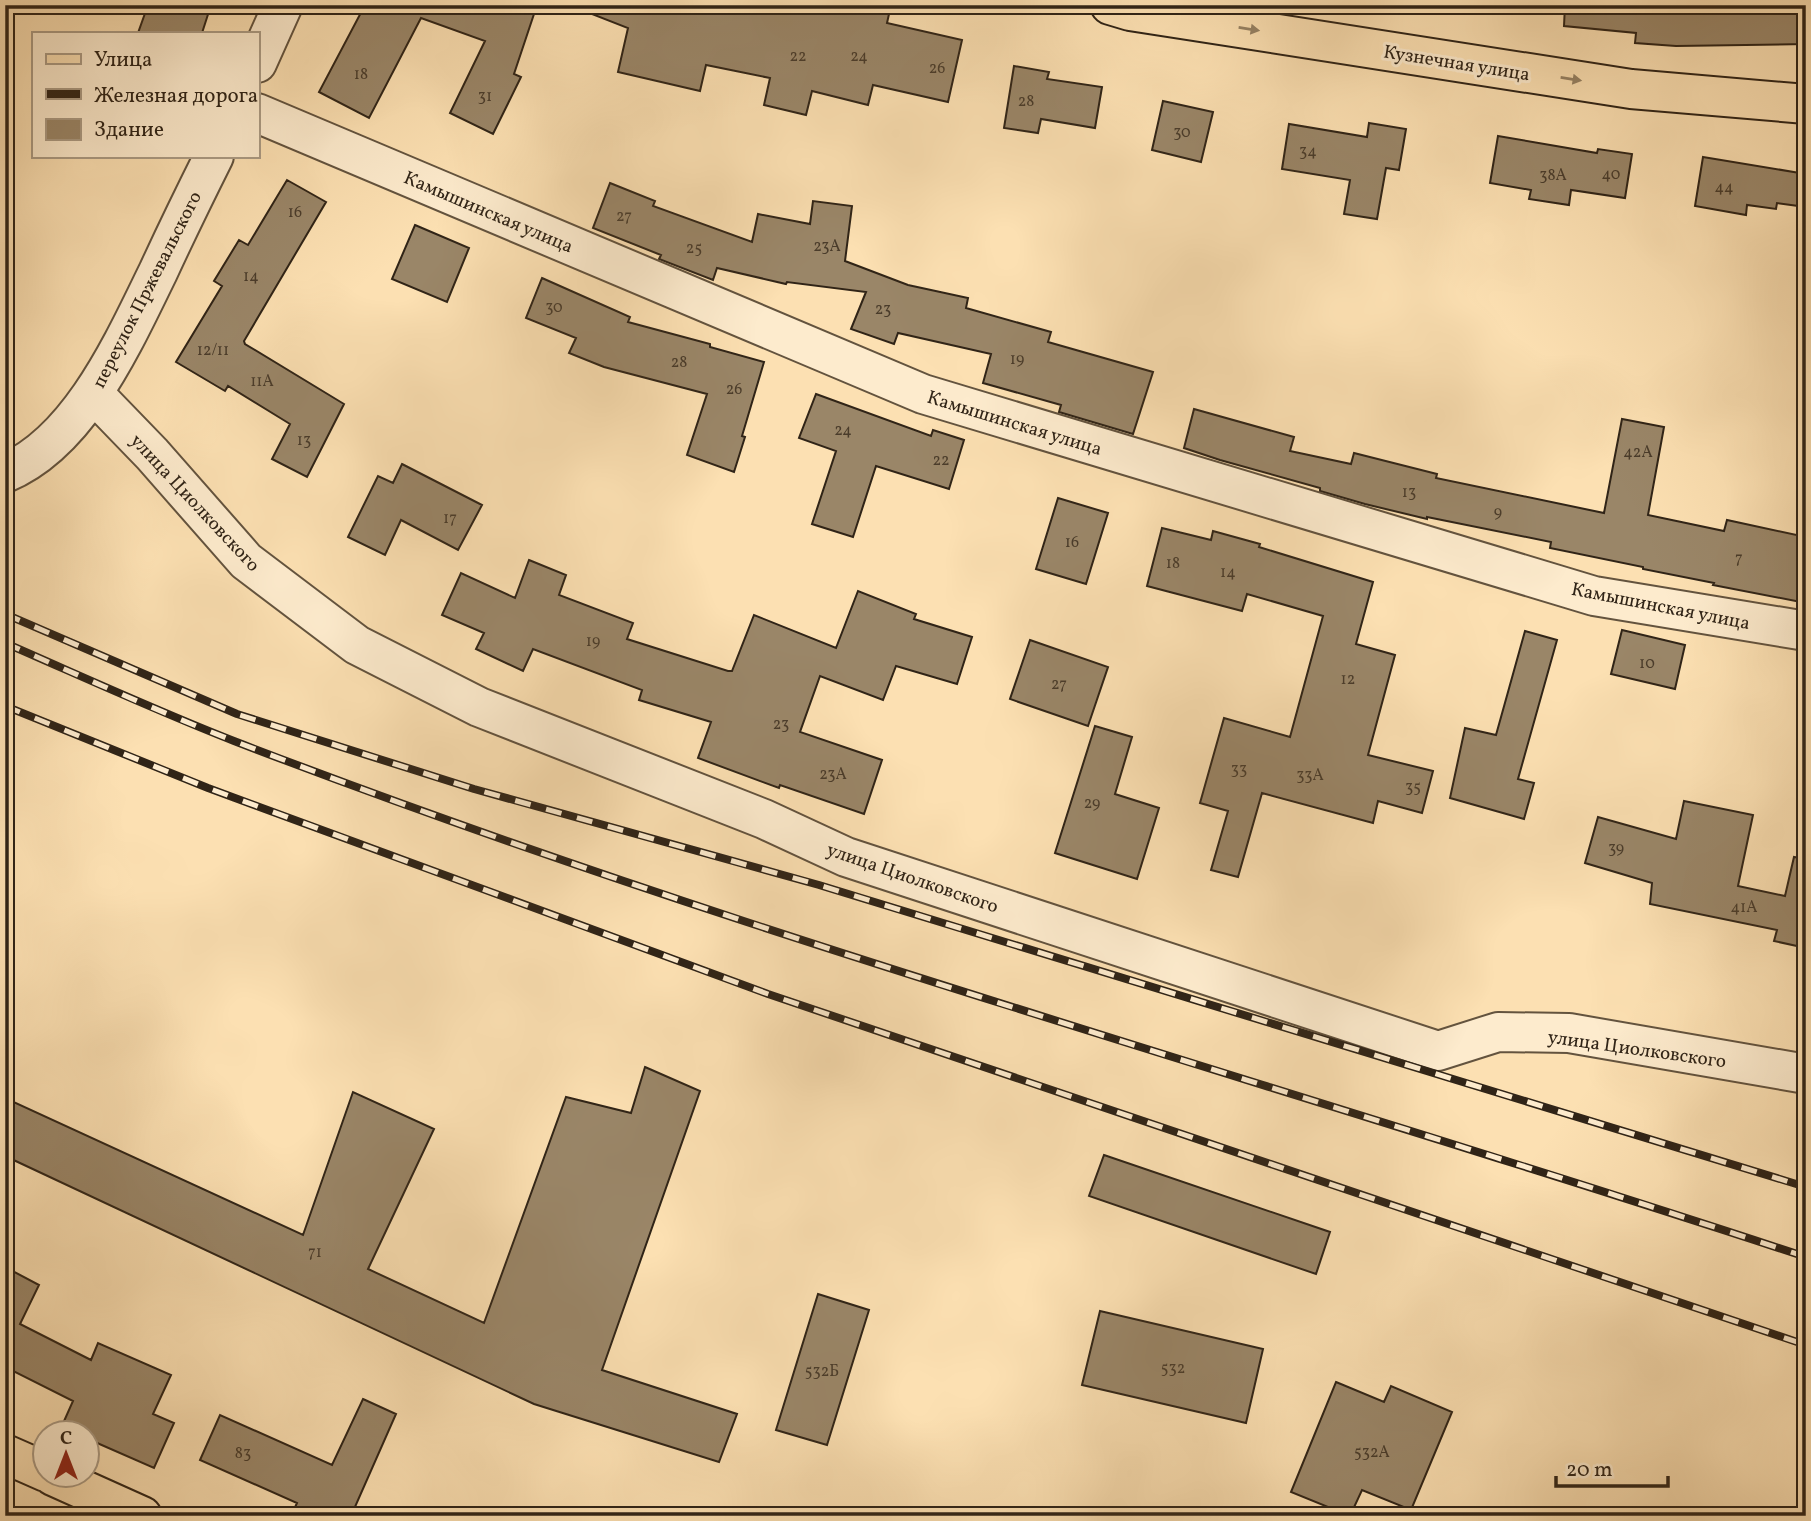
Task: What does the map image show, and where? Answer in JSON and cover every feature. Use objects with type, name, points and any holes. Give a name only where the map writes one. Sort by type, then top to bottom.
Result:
[{"type":"main road","name":"Кузнечная улица","points":[[1110,5],[1630,89],[1806,104]]},
{"type":"main road","points":[[5,1454],[32,1466]]},
{"type":"main road","points":[[86,1490],[142,1516]]},
{"type":"street","points":[[259,59],[283,5]]},
{"type":"street","name":"Камышинская улица","points":[[259,114],[923,394],[1594,596],[1806,631]]},
{"type":"street","name":"переулок Пржевальского","points":[[7,473],[46,447],[62,432],[93,393],[134,320],[213,158]]},
{"type":"street","name":"улица Циолковского","points":[[93,393],[152,454],[246,561],[357,645],[479,707],[764,819],[846,857],[1438,1051],[1498,1032],[1569,1033],[1806,1074]]},
{"type":"building","points":[[148,5],[211,5],[202,32],[138,32]]},
{"type":"building","points":[[365,5],[537,5],[514,74],[521,77],[493,134],[450,113],[485,41],[421,18],[369,118],[319,92]]},
{"type":"building","points":[[849,5],[889,14],[887,23],[962,40],[948,102],[873,85],[868,105],[812,91],[806,115],[764,105],[770,78],[706,65],[700,91],[618,72],[628,28],[574,7]]},
{"type":"building","points":[[1565,5],[1758,5],[1758,8],[1806,8],[1806,44],[1676,46],[1635,43],[1636,33],[1564,26]]},
{"type":"building","points":[[1014,66],[1049,72],[1047,79],[1102,87],[1095,128],[1041,119],[1038,133],[1004,128]]},
{"type":"building","points":[[1163,101],[1213,112],[1201,162],[1152,150]]},
{"type":"building","points":[[1369,123],[1406,129],[1399,170],[1386,168],[1377,219],[1344,214],[1350,180],[1282,169],[1289,124],[1367,137]]},
{"type":"building","points":[[1498,136],[1597,153],[1598,149],[1632,154],[1625,198],[1571,190],[1569,205],[1529,199],[1531,190],[1490,183]]},
{"type":"building","points":[[1703,157],[1806,174],[1806,207],[1777,203],[1776,209],[1747,205],[1746,215],[1695,206]]},
{"type":"building","points":[[287,180],[326,202],[244,341],[344,404],[307,477],[272,459],[290,424],[228,386],[225,391],[176,362],[222,286],[214,281],[239,240],[248,245]]},
{"type":"building","points":[[610,183],[655,201],[653,206],[752,242],[758,214],[810,224],[813,201],[852,206],[845,261],[908,285],[968,298],[966,308],[1051,332],[1048,342],[1153,372],[1133,434],[1059,412],[1061,405],[983,383],[991,354],[898,333],[894,344],[851,329],[866,292],[786,284],[717,268],[713,280],[659,259],[661,255],[593,228]]},
{"type":"building","points":[[415,225],[469,248],[447,302],[392,279]]},
{"type":"building","points":[[542,278],[630,317],[628,322],[764,362],[734,472],[687,455],[707,394],[604,367],[569,353],[576,338],[526,318]]},
{"type":"building","points":[[816,394],[931,436],[933,430],[964,440],[949,489],[876,466],[853,537],[812,524],[836,451],[799,438]]},
{"type":"building","points":[[1194,409],[1294,437],[1290,451],[1351,464],[1354,453],[1437,474],[1436,478],[1604,513],[1622,419],[1664,427],[1648,515],[1724,531],[1727,520],[1806,537],[1806,603],[1550,548],[1551,542],[1427,519],[1365,504],[1320,491],[1320,488],[1220,460],[1184,448]]},
{"type":"building","points":[[402,464],[482,505],[458,550],[401,520],[385,555],[348,537],[378,476],[393,483]]},
{"type":"building","points":[[1058,498],[1108,513],[1086,584],[1036,569]]},
{"type":"building","points":[[1162,528],[1211,540],[1213,531],[1373,582],[1356,644],[1395,655],[1368,755],[1433,771],[1422,813],[1378,801],[1373,823],[1262,793],[1238,877],[1211,870],[1228,811],[1200,803],[1224,718],[1290,737],[1323,616],[1247,594],[1242,611],[1147,586]]},
{"type":"building","points":[[529,560],[566,575],[559,595],[633,623],[627,639],[728,671],[732,671],[754,615],[836,648],[858,591],[916,614],[914,619],[972,637],[957,684],[896,666],[883,700],[820,676],[800,732],[882,760],[864,814],[780,785],[779,788],[698,758],[711,722],[639,700],[642,690],[533,649],[523,671],[476,649],[484,633],[442,615],[461,573],[515,598]]},
{"type":"building","points":[[1622,630],[1685,645],[1675,689],[1611,674]]},
{"type":"building","points":[[1525,631],[1557,640],[1518,779],[1534,783],[1524,819],[1450,798],[1465,728],[1496,735]]},
{"type":"building","points":[[1030,640],[1108,667],[1088,726],[1010,699]]},
{"type":"building","points":[[1095,726],[1132,737],[1115,794],[1159,808],[1137,879],[1055,853]]},
{"type":"building","points":[[1684,801],[1753,815],[1738,886],[1785,896],[1794,857],[1806,859],[1806,948],[1774,941],[1777,930],[1650,904],[1652,883],[1585,863],[1598,817],[1676,839]]},
{"type":"building","points":[[645,1067],[700,1091],[602,1370],[737,1414],[719,1462],[534,1404],[5,1156],[5,1098],[303,1235],[353,1092],[434,1129],[368,1269],[484,1323],[566,1097],[631,1113]]},
{"type":"building","points":[[1104,1155],[1330,1232],[1316,1274],[1089,1196]]},
{"type":"building","points":[[5,1267],[39,1285],[20,1324],[91,1360],[98,1343],[171,1375],[153,1414],[174,1423],[154,1468],[102,1445],[102,1420],[65,1420],[73,1401],[5,1367]]},
{"type":"building","points":[[818,1294],[869,1310],[827,1445],[776,1430]]},
{"type":"building","points":[[1100,1311],[1263,1349],[1246,1423],[1082,1385]]},
{"type":"building","points":[[1336,1382],[1384,1402],[1391,1386],[1452,1412],[1411,1510],[1362,1490],[1350,1516],[1291,1492]]},
{"type":"building","points":[[363,1399],[396,1414],[351,1516],[291,1516],[297,1503],[200,1460],[220,1415],[332,1465]]},
{"type":"railway","points":[[5,614],[237,714],[474,789],[819,885],[1806,1187]]},
{"type":"railway","points":[[5,643],[234,741],[623,881],[820,946],[1806,1257]]},
{"type":"railway","points":[[5,706],[208,788],[768,994],[1806,1345]]}]
